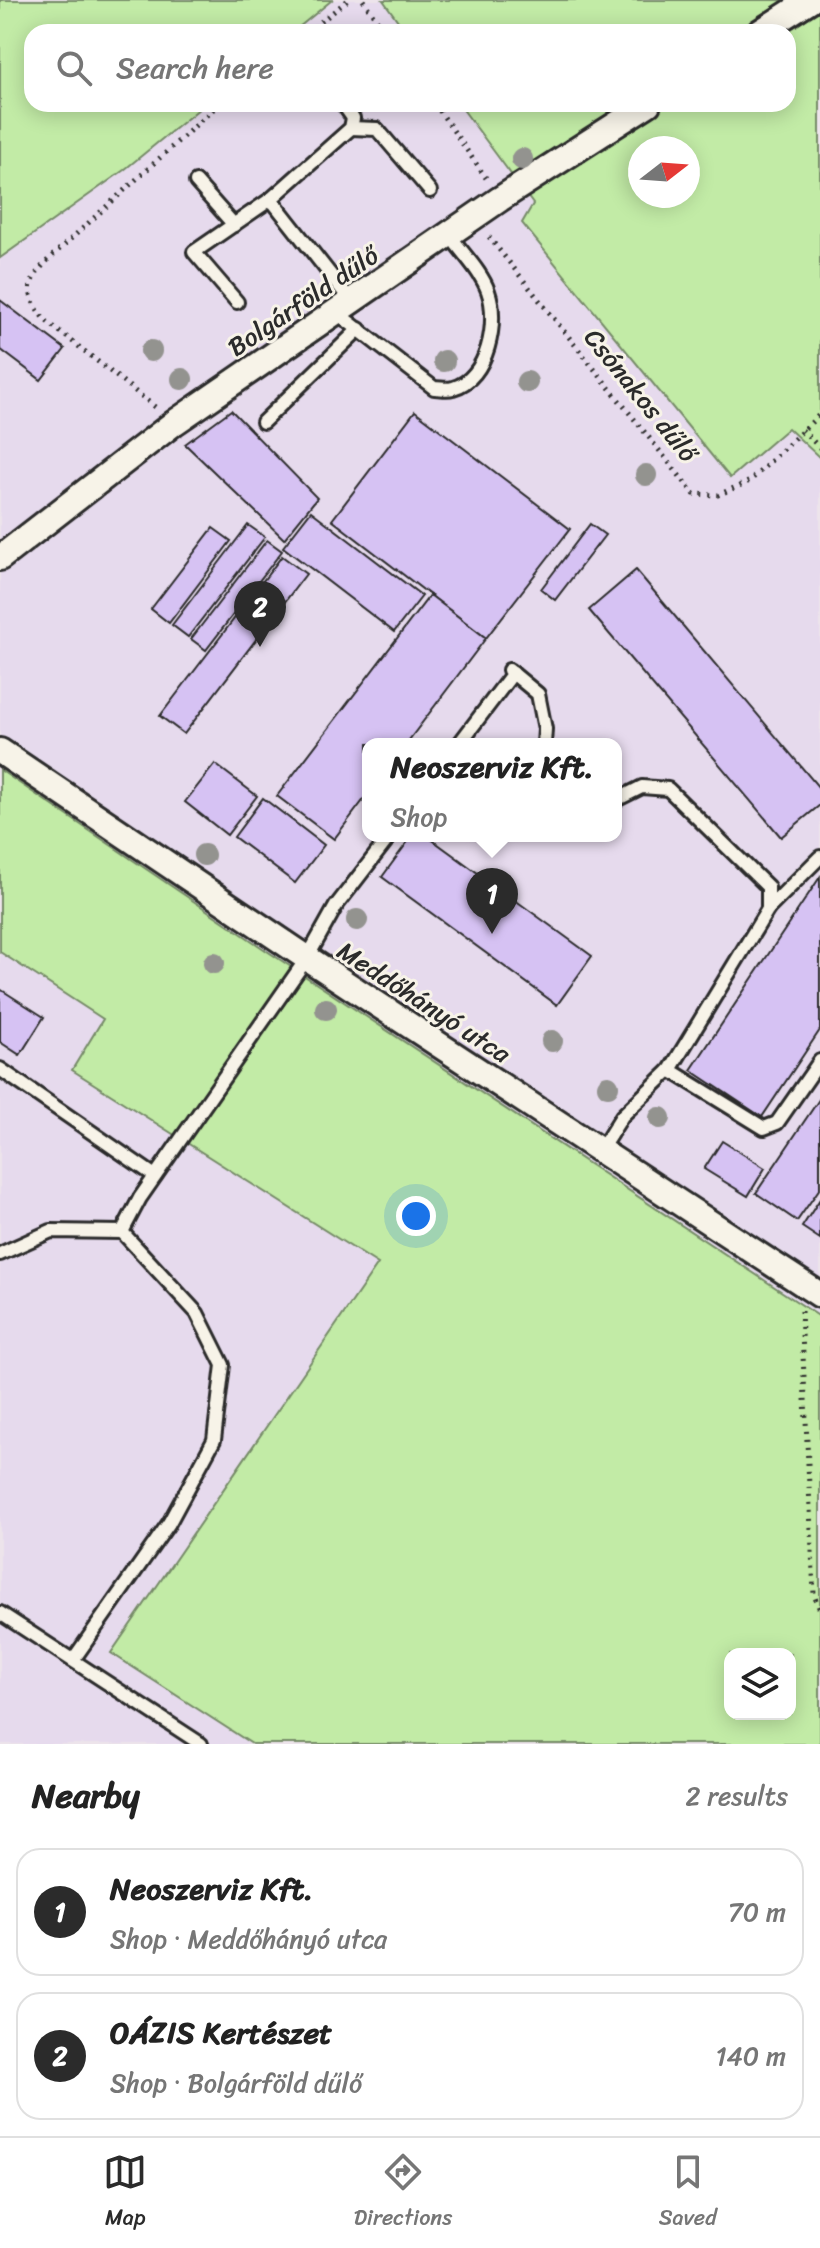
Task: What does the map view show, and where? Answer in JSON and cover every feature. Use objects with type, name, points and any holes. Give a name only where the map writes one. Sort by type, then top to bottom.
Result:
[{"type":"street","points":[[772,24],[810,0]]},
{"type":"street","name":"Bolgárföld dűlő","points":[[0,558],[174,423],[473,217],[636,112]]},
{"type":"street","name":"Meddőhányó utca","points":[[0,751],[307,958],[820,1295]]},
{"type":"lane","points":[[237,302],[194,252],[271,199],[351,128],[353,118],[349,112]]},
{"type":"lane","points":[[351,128],[377,129],[430,191]]},
{"type":"lane","points":[[196,182],[234,225]]},
{"type":"lane","points":[[271,199],[359,329],[434,388],[450,390],[472,376],[486,353],[495,319],[488,289],[449,234]]},
{"type":"lane","points":[[263,422],[359,329]]},
{"type":"lane","points":[[463,738],[511,672],[538,694],[544,738]]},
{"type":"lane","points":[[622,797],[642,787],[668,789],[768,887],[768,909]]},
{"type":"lane","points":[[122,1232],[155,1176],[307,958],[336,906],[385,842]]},
{"type":"lane","points":[[600,1151],[622,1116],[670,1070],[768,909],[820,857]]},
{"type":"lane","points":[[670,1070],[764,1128],[777,1123],[820,1061]]},
{"type":"lane","points":[[0,1069],[155,1176]]},
{"type":"lane","points":[[0,1254],[51,1231],[122,1232],[197,1313],[223,1365],[214,1440],[169,1523],[73,1660]]},
{"type":"lane","points":[[0,1613],[201,1744]]},
{"type":"path","points":[[318,24],[348,0]]},
{"type":"path","points":[[363,0],[380,24]]},
{"type":"path","points":[[174,423],[44,319],[31,302],[29,292],[33,275],[51,257],[210,112]]},
{"type":"path","points":[[440,112],[500,199]]},
{"type":"path","name":"Csónakos dűlő","points":[[473,217],[694,494],[718,495],[750,481],[820,414]]},
{"type":"path","points":[[802,430],[820,448]]},
{"type":"path","points":[[799,1282],[814,1595],[820,1610]]},
{"type":"shaded area","points":[[332,0],[383,0],[400,24],[303,24]]},
{"type":"shaded area","points":[[195,112],[465,112],[730,478],[788,428],[820,458],[820,1317],[267,951],[0,769],[0,258],[124,170]]},
{"type":"shaded area","points":[[0,952],[103,1019],[73,1071],[379,1264],[111,1653],[252,1744],[0,1744]]},
{"type":"green space","points":[[0,0],[332,0],[303,24],[24,24],[24,112],[195,112],[124,170],[0,258]]},
{"type":"green space","points":[[383,0],[820,0],[820,458],[788,428],[730,478],[522,223],[533,204],[465,112],[796,112],[796,24],[400,24]]},
{"type":"green space","points":[[0,770],[267,951],[820,1317],[820,1744],[252,1744],[111,1653],[378,1264],[72,1070],[103,1019],[0,952]]},
{"type":"building","points":[[0,300],[65,349],[41,380],[0,349]]},
{"type":"building","points":[[231,410],[317,498],[284,539],[185,444]]},
{"type":"building","points":[[415,411],[570,529],[486,638],[332,520]]},
{"type":"building","points":[[311,511],[422,596],[394,632],[283,547]]},
{"type":"building","points":[[590,524],[605,535],[555,600],[541,589]]},
{"type":"building","points":[[248,525],[265,537],[188,637],[172,625]]},
{"type":"building","points":[[213,528],[231,541],[169,623],[151,609]]},
{"type":"building","points":[[267,540],[282,551],[206,650],[191,639]]},
{"type":"building","points":[[282,556],[306,574],[184,734],[160,716]]},
{"type":"building","points":[[636,570],[820,789],[820,805],[781,837],[589,610]]},
{"type":"building","points":[[430,595],[486,638],[411,738],[362,738],[362,802],[334,839],[277,796]]},
{"type":"building","points":[[215,764],[257,796],[227,835],[185,802]]},
{"type":"building","points":[[263,798],[324,845],[295,883],[234,837]]},
{"type":"building","points":[[408,842],[435,842],[592,956],[557,1005],[382,877]]},
{"type":"building","points":[[820,877],[820,1030],[762,1117],[691,1070]]},
{"type":"building","points":[[0,989],[44,1017],[20,1055],[0,1042]]},
{"type":"building","points":[[820,1098],[820,1188],[797,1221],[756,1193]]},
{"type":"building","points":[[722,1141],[765,1168],[748,1196],[704,1169]]},
{"type":"building","points":[[820,1199],[820,1239],[802,1227]]},
{"type":"place","name":"OÁZIS Kertészet","points":[[260,647]]},
{"type":"place","name":"Neoszerviz Kft.","points":[[492,934]]}]
